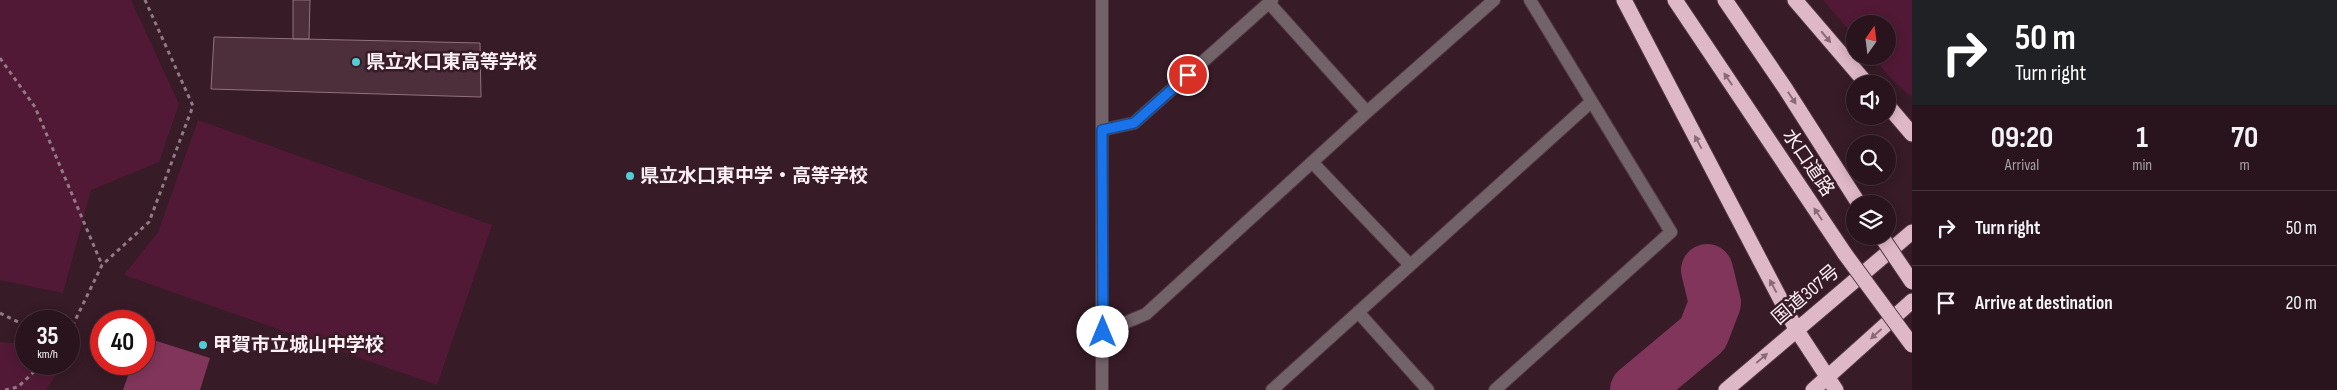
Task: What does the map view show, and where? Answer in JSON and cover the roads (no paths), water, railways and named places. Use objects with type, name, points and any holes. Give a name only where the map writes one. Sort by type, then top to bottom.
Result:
[{"type":"highway","points":[[1624,0],[1796,329],[1832,384]]},
{"type":"highway","name":"水口道路","points":[[1675,0],[1845,254],[1912,345]]},
{"type":"highway","name":"水口道路","points":[[1725,0],[1785,88],[1853,195]]},
{"type":"highway","points":[[1795,0],[1859,75]]},
{"type":"highway","points":[[1896,116],[1912,134]]},
{"type":"highway","points":[[1898,118],[1912,126]]},
{"type":"highway","name":"国道307号","points":[[1726,390],[1912,232]]},
{"type":"highway","points":[[1887,245],[1912,282]]},
{"type":"highway","points":[[1813,390],[1832,384],[1912,301]]},
{"type":"street","points":[[1102,0],[1102,390]]},
{"type":"street","points":[[1103,332],[1146,314],[1312,162],[1494,0]]},
{"type":"street","points":[[1495,390],[1671,232],[1530,0]]},
{"type":"street","points":[[1102,130],[1134,123],[1270,1],[1368,112]]},
{"type":"street","points":[[1272,390],[1591,102]]},
{"type":"street","points":[[1312,162],[1410,265]]},
{"type":"street","points":[[1358,312],[1428,390]]},
{"type":"waterway","points":[[1636,390],[1703,334],[1715,303],[1707,270]]},
{"type":"place","name":"県立水口東高等学校","points":[[356,62]]},
{"type":"place","name":"県立水口東中学・高等学校","points":[[630,176]]},
{"type":"place","name":"甲賀市立城山中学校","points":[[203,345]]}]
